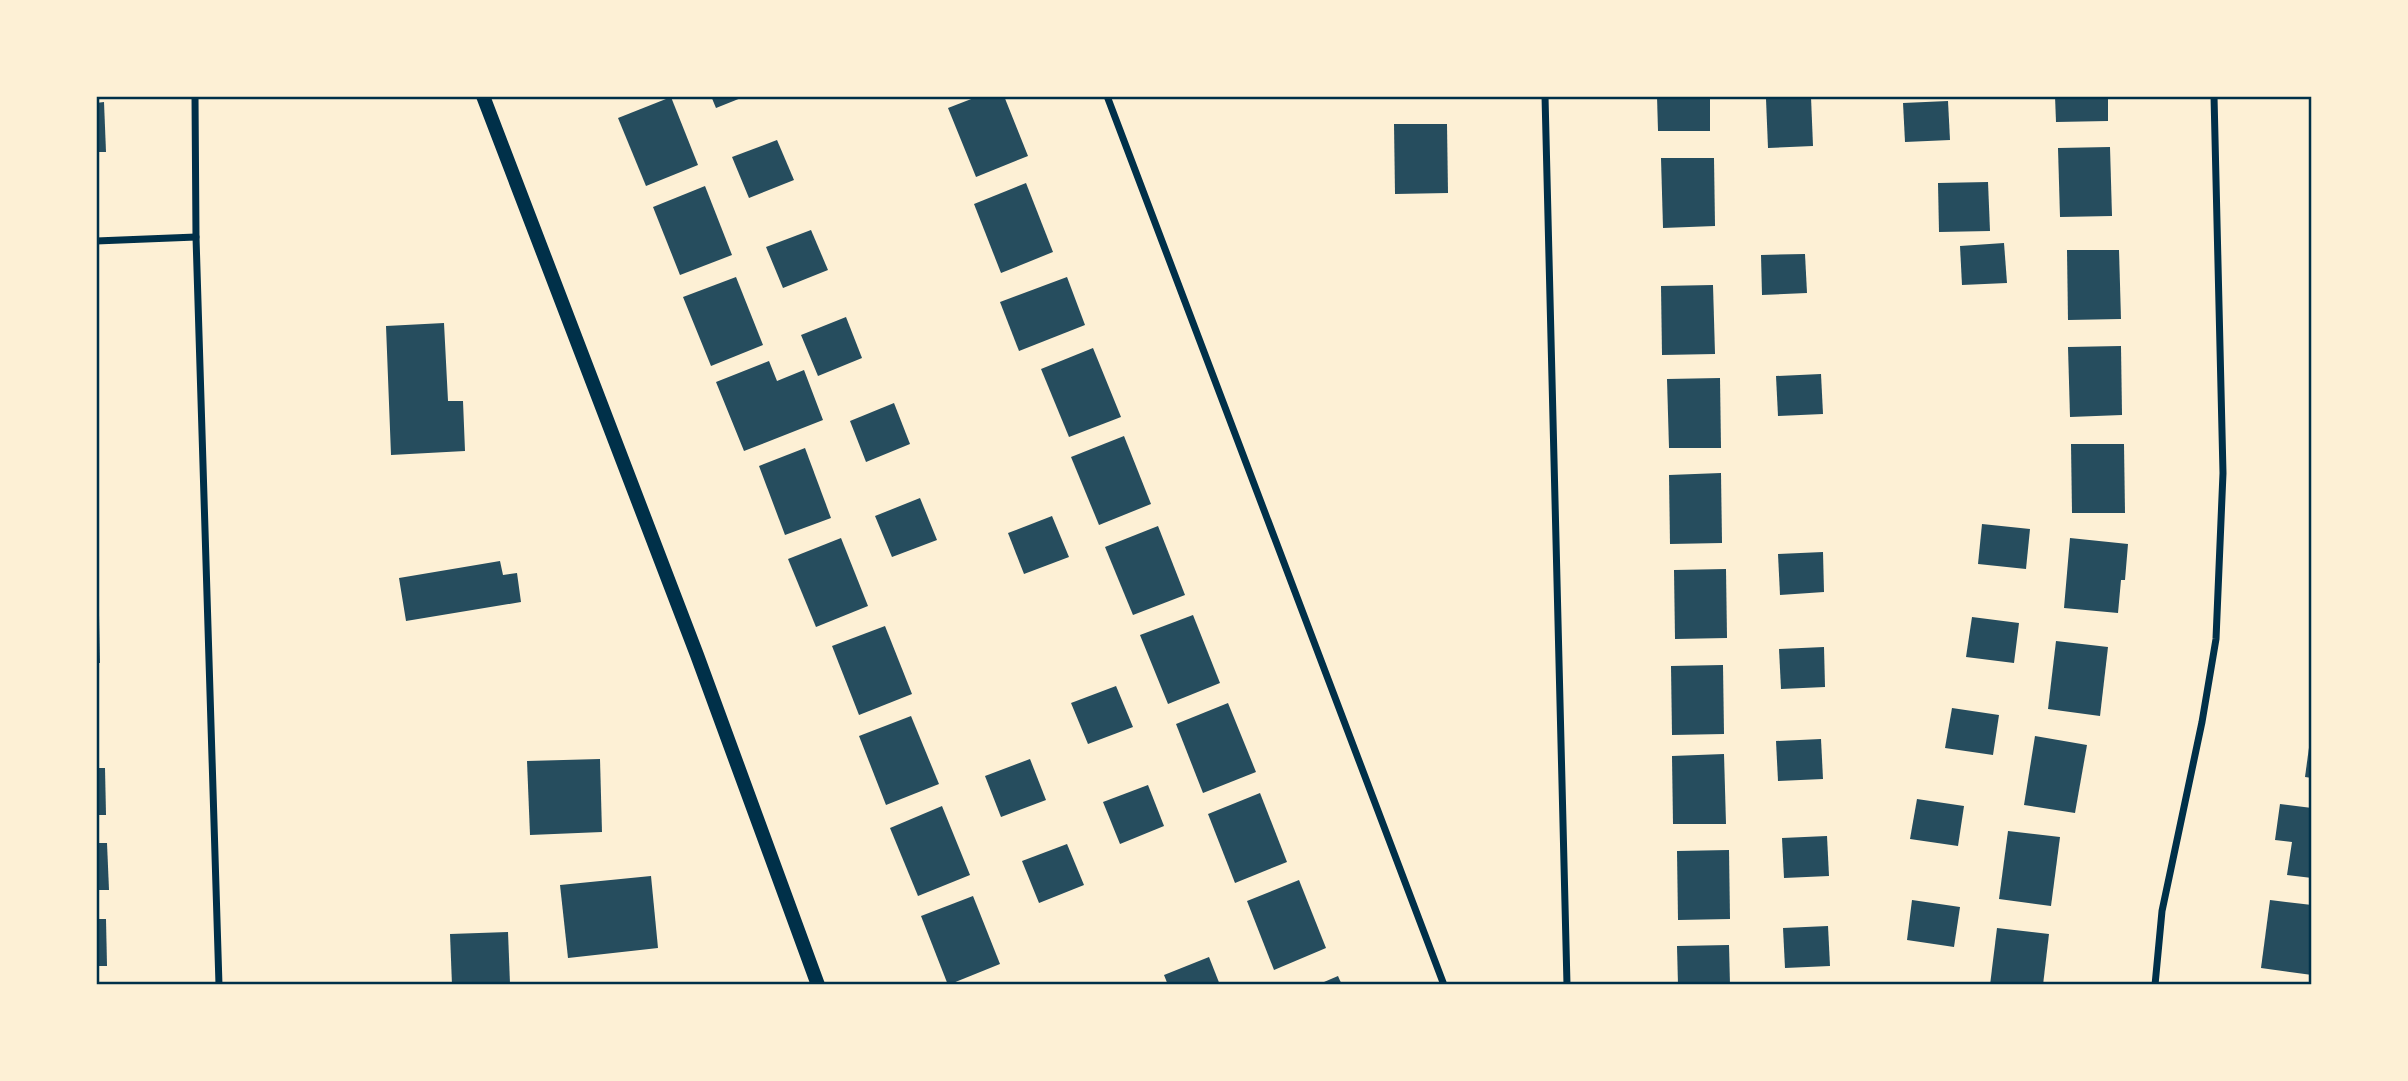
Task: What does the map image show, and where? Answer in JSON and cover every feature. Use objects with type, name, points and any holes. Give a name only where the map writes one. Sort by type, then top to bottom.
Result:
[{"type":"main road","points":[[483,96],[697,655],[818,985]]},
{"type":"street","points":[[195,96],[196,237],[219,985]]},
{"type":"street","points":[[1107,96],[1444,985]]},
{"type":"street","points":[[1545,96],[1567,985]]},
{"type":"street","points":[[2155,985],[2162,911],[2202,722],[2216,639],[2223,473],[2214,96]]},
{"type":"street","points":[[96,241],[196,237]]},
{"type":"building","points":[[711,96],[746,96],[716,108]]},
{"type":"building","points":[[979,96],[1004,96],[1028,156],[976,177],[948,108]]},
{"type":"building","points":[[1657,96],[1710,96],[1710,131],[1658,131]]},
{"type":"building","points":[[2055,96],[2108,96],[2108,121],[2056,122]]},
{"type":"building","points":[[671,97],[698,165],[646,186],[618,118]]},
{"type":"building","points":[[1811,97],[1813,146],[1768,148],[1766,99]]},
{"type":"building","points":[[1948,101],[1950,140],[1905,142],[1903,103]]},
{"type":"building","points":[[104,102],[106,152],[96,152],[96,103]]},
{"type":"building","points":[[1394,124],[1447,124],[1448,193],[1395,194]]},
{"type":"building","points":[[777,140],[794,180],[749,198],[732,157]]},
{"type":"building","points":[[2110,147],[2112,216],[2060,217],[2058,148]]},
{"type":"building","points":[[1661,158],[1714,158],[1715,226],[1663,228]]},
{"type":"building","points":[[1988,182],[1990,231],[1939,232],[1938,183]]},
{"type":"building","points":[[1026,183],[1053,252],[1001,273],[974,204]]},
{"type":"building","points":[[705,186],[732,255],[680,275],[653,207]]},
{"type":"building","points":[[811,230],[828,270],[783,288],[766,247]]},
{"type":"building","points":[[2004,243],[2007,283],[1962,285],[1960,246]]},
{"type":"building","points":[[2067,250],[2119,250],[2121,319],[2068,320]]},
{"type":"building","points":[[1805,254],[1807,293],[1762,295],[1761,255]]},
{"type":"building","points":[[736,277],[763,345],[711,366],[683,297]]},
{"type":"building","points":[[1067,277],[1085,325],[1019,351],[1000,302]]},
{"type":"building","points":[[1713,285],[1715,354],[1662,355],[1661,286]]},
{"type":"building","points":[[846,317],[862,358],[818,376],[801,335]]},
{"type":"building","points":[[444,323],[448,401],[463,401],[465,451],[391,455],[386,326]]},
{"type":"building","points":[[2121,346],[2122,415],[2070,417],[2068,347]]},
{"type":"building","points":[[1093,348],[1121,417],[1069,437],[1041,369]]},
{"type":"building","points":[[769,361],[777,381],[804,370],[823,420],[744,451],[716,382]]},
{"type":"building","points":[[1821,374],[1823,414],[1778,416],[1776,376]]},
{"type":"building","points":[[1720,378],[1721,448],[1669,448],[1667,379]]},
{"type":"building","points":[[894,403],[910,444],[866,462],[850,421]]},
{"type":"building","points":[[1124,436],[1151,504],[1099,525],[1071,457]]},
{"type":"building","points":[[2071,444],[2124,444],[2125,513],[2072,513]]},
{"type":"building","points":[[805,448],[831,518],[785,535],[759,466]]},
{"type":"building","points":[[1721,473],[1722,543],[1670,544],[1669,475]]},
{"type":"building","points":[[920,498],[937,540],[892,557],[875,516]]},
{"type":"building","points":[[1052,516],[1069,557],[1024,574],[1008,533]]},
{"type":"building","points":[[1982,524],[2030,529],[2026,569],[1978,564]]},
{"type":"building","points":[[1158,526],[1185,595],[1133,615],[1105,547]]},
{"type":"building","points":[[841,538],[868,606],[816,627],[788,559]]},
{"type":"building","points":[[2070,538],[2128,544],[2125,580],[2121,580],[2118,613],[2064,608]]},
{"type":"building","points":[[1823,552],[1824,592],[1780,595],[1778,554]]},
{"type":"building","points":[[500,561],[503,575],[517,573],[521,602],[406,621],[399,578]]},
{"type":"building","points":[[1726,569],[1727,638],[1675,639],[1674,570]]},
{"type":"building","points":[[96,615],[99,615],[100,663],[96,663]]},
{"type":"building","points":[[1193,615],[1220,683],[1168,704],[1140,635]]},
{"type":"building","points":[[1972,617],[2019,623],[2014,663],[1966,657]]},
{"type":"building","points":[[885,626],[912,694],[859,715],[832,646]]},
{"type":"building","points":[[2056,641],[2108,647],[2100,716],[2048,709]]},
{"type":"building","points":[[1824,647],[1825,687],[1781,689],[1779,649]]},
{"type":"building","points":[[1723,665],[1724,734],[1672,735],[1671,666]]},
{"type":"building","points":[[1116,686],[1133,727],[1088,744],[1071,703]]},
{"type":"building","points":[[1228,703],[1256,772],[1203,793],[1176,724]]},
{"type":"building","points":[[1952,708],[1999,715],[1993,755],[1945,748]]},
{"type":"building","points":[[911,716],[939,784],[886,805],[859,736]]},
{"type":"building","points":[[2035,736],[2087,745],[2075,813],[2024,805]]},
{"type":"building","points":[[1821,739],[1823,779],[1778,781],[1776,741]]},
{"type":"building","points":[[2312,740],[2312,778],[2305,777]]},
{"type":"building","points":[[1724,754],[1726,824],[1673,824],[1672,756]]},
{"type":"building","points":[[600,759],[602,832],[530,835],[527,761]]},
{"type":"building","points":[[1030,759],[1046,800],[1001,817],[985,776]]},
{"type":"building","points":[[96,768],[105,768],[106,815],[96,815]]},
{"type":"building","points":[[1148,785],[1164,826],[1120,844],[1103,802]]},
{"type":"building","points":[[1260,793],[1287,862],[1235,883],[1208,814]]},
{"type":"building","points":[[1917,799],[1964,806],[1958,846],[1910,839]]},
{"type":"building","points":[[2280,804],[2312,808],[2312,878],[2287,875],[2292,842],[2275,840]]},
{"type":"building","points":[[942,806],[970,875],[918,896],[890,828]]},
{"type":"building","points":[[2008,831],[2060,837],[2051,906],[1999,899]]},
{"type":"building","points":[[1827,836],[1829,876],[1784,878],[1782,838]]},
{"type":"building","points":[[96,843],[107,843],[109,890],[96,890]]},
{"type":"building","points":[[1067,844],[1084,885],[1039,903],[1022,861]]},
{"type":"building","points":[[1729,850],[1730,919],[1678,920],[1677,851]]},
{"type":"building","points":[[651,876],[658,948],[568,958],[560,885]]},
{"type":"building","points":[[1299,880],[1326,948],[1274,970],[1247,901]]},
{"type":"building","points":[[973,896],[1000,964],[948,985],[921,916]]},
{"type":"building","points":[[1912,900],[1960,907],[1954,947],[1907,940]]},
{"type":"building","points":[[2270,900],[2312,905],[2312,975],[2261,968]]},
{"type":"building","points":[[96,919],[106,919],[107,966],[96,966]]},
{"type":"building","points":[[1828,926],[1830,966],[1785,968],[1783,928]]},
{"type":"building","points":[[1997,928],[2049,934],[2043,985],[1990,985]]},
{"type":"building","points":[[508,932],[510,984],[452,985],[450,934]]},
{"type":"building","points":[[1729,945],[1730,985],[1678,985],[1677,946]]},
{"type":"building","points":[[1209,957],[1220,985],[1168,985],[1164,975]]},
{"type":"building","points":[[1338,976],[1342,985],[1317,985]]}]
